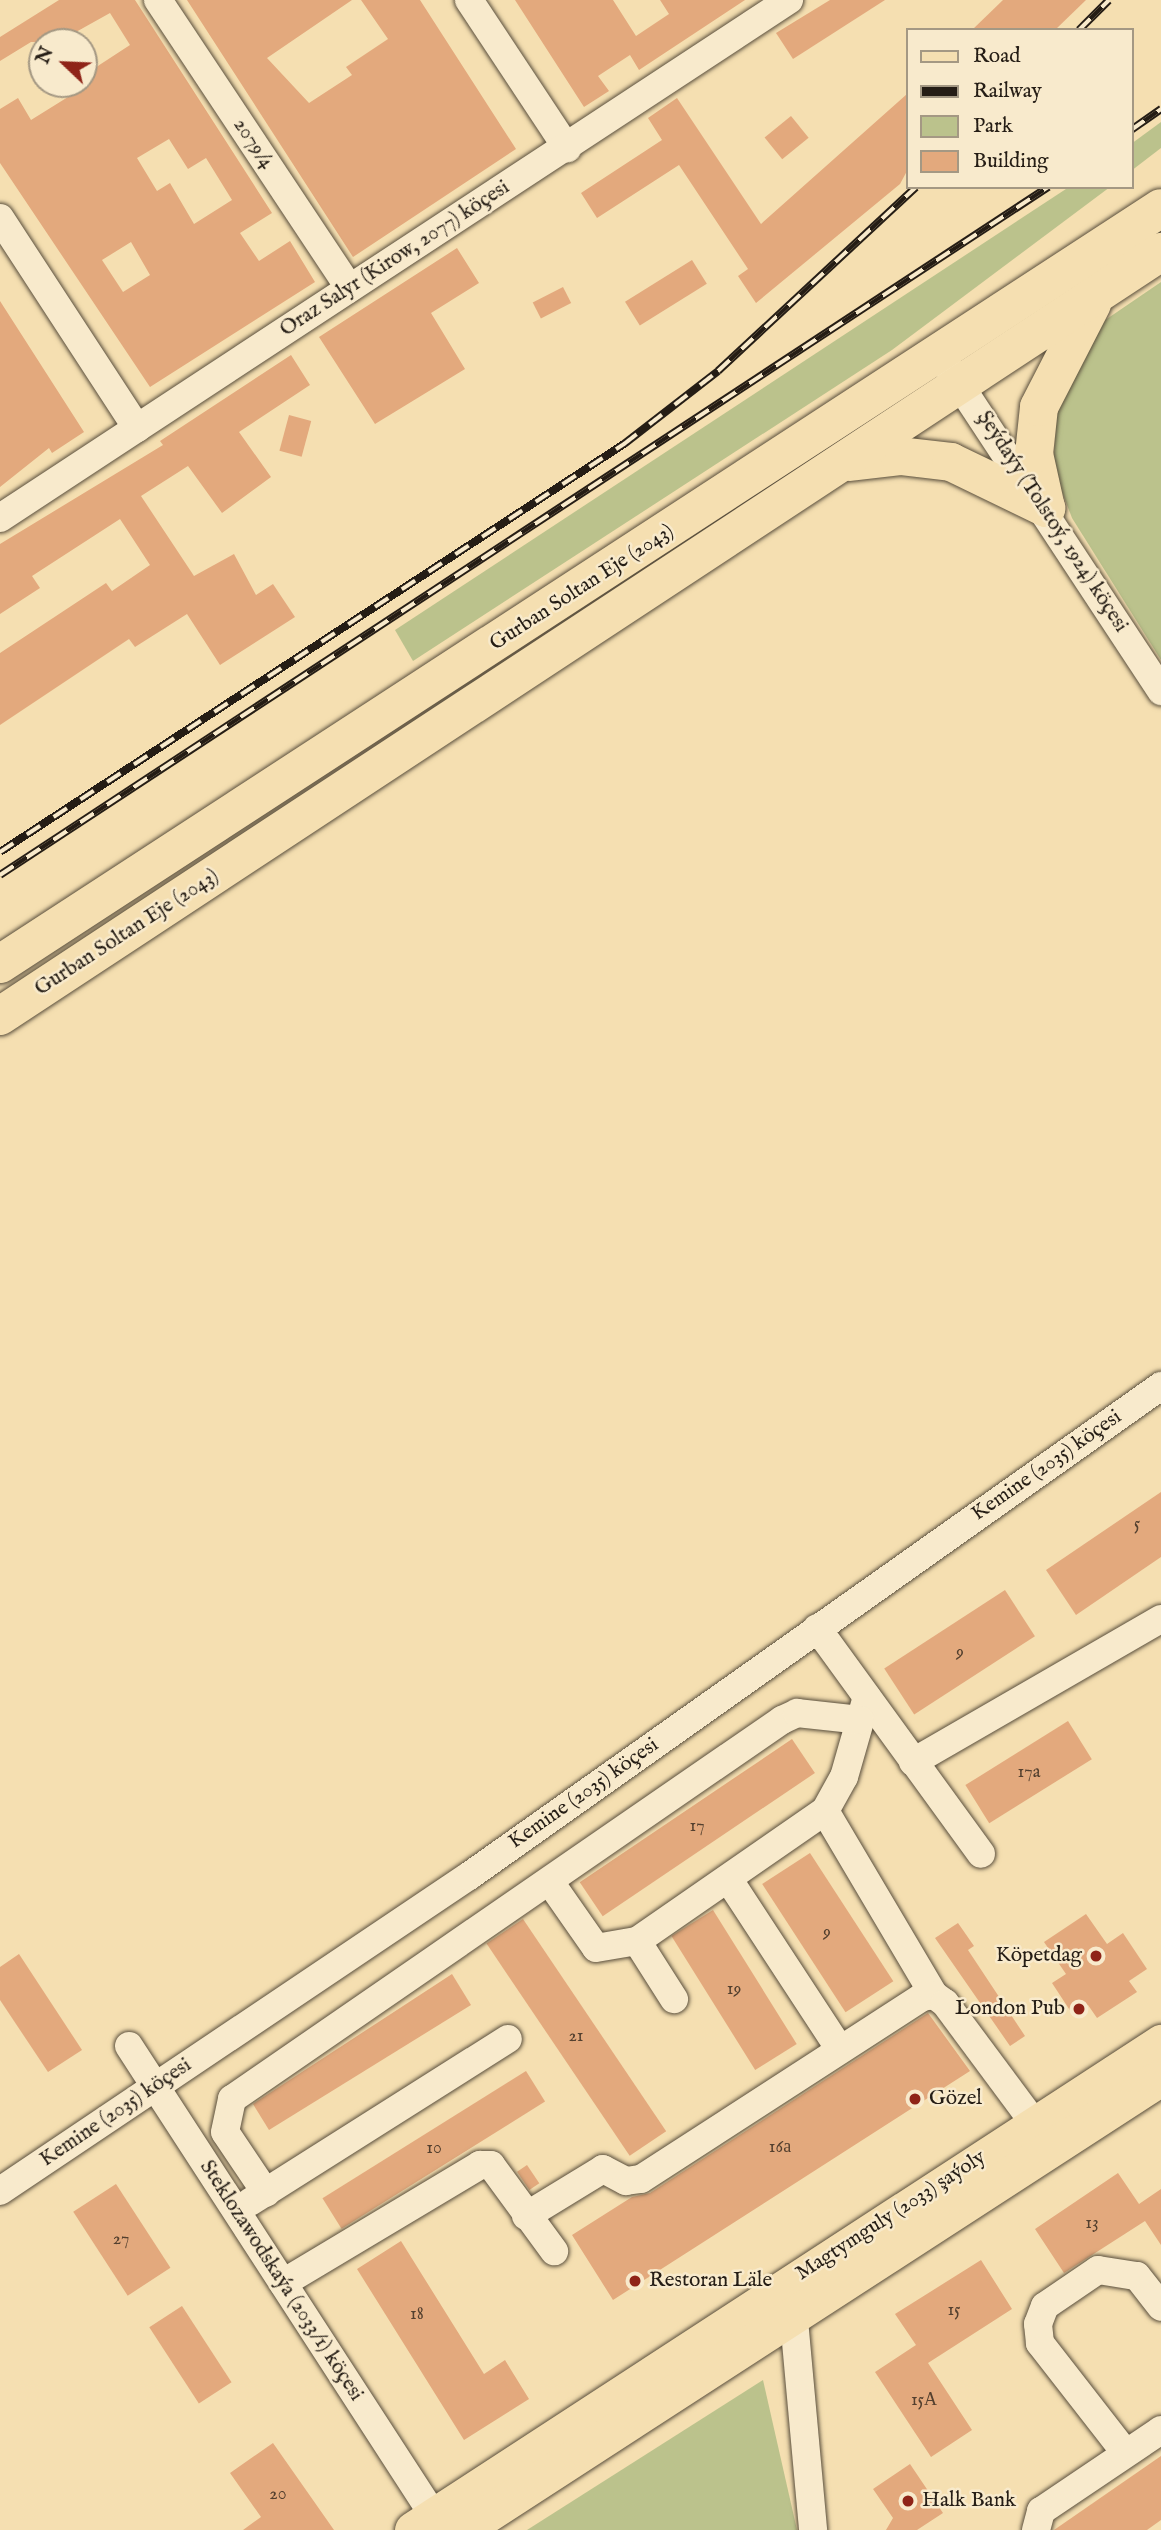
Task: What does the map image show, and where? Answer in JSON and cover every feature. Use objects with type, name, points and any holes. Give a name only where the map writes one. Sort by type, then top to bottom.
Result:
[{"type":"highway","points":[[1004,311],[1161,184]]},
{"type":"highway","name":"Gurban Soltan Eje (2043)","points":[[0,964],[940,356],[1161,208]]},
{"type":"highway","name":"Gurban Soltan Eje (2043)","points":[[0,1016],[834,466],[962,387],[1161,252]]},
{"type":"highway","name":"Gurban Soltan Eje (2043)","points":[[1046,508],[1034,454],[1039,407],[1097,296]]},
{"type":"highway","points":[[834,466],[882,456],[951,463],[1046,508]]},
{"type":"main road","name":"Magtymguly (2033) şaýoly","points":[[436,2525],[1034,2123],[1161,2043]]},
{"type":"main road","name":"Magtymguly (2033) şaýoly","points":[[436,2525],[794,2320],[1159,2083]]},
{"type":"street","name":"2079/4","points":[[158,0],[349,288]]},
{"type":"street","points":[[469,0],[567,148]]},
{"type":"street","name":"Oraz Salyr (Kirow, 2077) köçesi","points":[[0,518],[567,148],[778,3]]},
{"type":"street","points":[[0,218],[137,428]]},
{"type":"street","name":"Şeýdaýy (Tolstoý, 1924) köçesi","points":[[940,356],[1046,508],[1161,691]]},
{"type":"street","name":"Kemine (2035) köçesi","points":[[0,2191],[469,1876],[1161,1387]]},
{"type":"street","points":[[913,1762],[1161,1619]]},
{"type":"street","points":[[817,1628],[863,1709],[913,1762],[981,1854]]},
{"type":"street","points":[[550,1882],[596,1948],[637,1941],[729,1880],[825,1811],[844,1777],[863,1709]]},
{"type":"street","points":[[266,2193],[225,2132],[232,2099],[782,1720],[797,1713],[863,1709]]},
{"type":"street","points":[[825,1811],[934,1995],[1034,2123]]},
{"type":"street","points":[[729,1880],[839,2048]]},
{"type":"street","points":[[637,1941],[674,1999]]},
{"type":"street","points":[[526,2216],[603,2169],[626,2181],[641,2179],[839,2048],[934,1995]]},
{"type":"street","points":[[235,2210],[508,2039]]},
{"type":"street","name":"Steklozawodskaýa (2033/1) köçesi","points":[[129,2046],[436,2525]]},
{"type":"street","points":[[282,2283],[480,2165],[491,2165],[554,2251]]},
{"type":"street","points":[[1124,2451],[1040,2343],[1038,2324],[1045,2306],[1098,2270],[1138,2276],[1161,2307]]},
{"type":"street","points":[[794,2320],[813,2530]]},
{"type":"street","points":[[1036,2530],[1041,2511],[1124,2451],[1161,2430]]},
{"type":"green space","points":[[1161,122],[1161,148],[1133,169],[1133,143]]},
{"type":"green space","points":[[1066,189],[1107,189],[892,350],[413,661],[395,630]]},
{"type":"green space","points":[[1161,282],[1161,660],[1072,518],[1053,468],[1057,413],[1095,327]]},
{"type":"green space","points":[[763,2380],[797,2530],[527,2530]]},
{"type":"building","points":[[59,0],[135,0],[272,213],[240,233],[259,261],[290,241],[315,282],[150,387],[0,163],[0,109],[18,98],[31,120],[66,98],[98,98],[98,66],[130,45],[110,13],[83,28],[28,28],[28,44],[0,61],[0,37]],"holes":[[[169,139],[188,169],[206,158],[232,200],[194,224],[170,183],[157,191],[137,158]],[[131,242],[150,275],[123,292],[102,260]]]},
{"type":"building","points":[[187,0],[352,0],[267,58],[309,103],[352,75],[346,67],[388,39],[361,0],[420,0],[516,149],[353,257]]},
{"type":"building","points":[[515,0],[613,0],[636,36],[669,14],[660,0],[745,0],[639,70],[630,55],[598,76],[609,91],[584,107]]},
{"type":"building","points":[[830,0],[885,0],[793,59],[776,33]]},
{"type":"building","points":[[1003,0],[1086,0],[1057,28],[974,28]]},
{"type":"building","points":[[906,95],[906,173],[900,184],[756,303],[738,276],[748,269],[679,165],[597,218],[581,193],[662,140],[648,118],[677,98],[761,224]]},
{"type":"building","points":[[791,116],[809,138],[782,159],[765,137]]},
{"type":"building","points":[[457,248],[479,283],[431,313],[465,369],[375,424],[319,337]]},
{"type":"building","points":[[692,260],[707,284],[640,326],[625,302]]},
{"type":"building","points":[[563,287],[571,303],[541,318],[533,302]]},
{"type":"building","points":[[0,301],[84,432],[52,453],[49,448],[0,487]]},
{"type":"building","points":[[291,355],[310,385],[239,432],[271,477],[222,513],[188,466],[141,496],[194,576],[234,554],[256,595],[273,584],[295,617],[220,665],[187,614],[135,647],[129,639],[0,725],[0,653],[106,583],[112,591],[150,565],[120,519],[32,576],[40,588],[0,614],[0,544],[163,445],[160,441]]},
{"type":"building","points":[[289,415],[311,421],[302,457],[279,451]]},
{"type":"building","points":[[1161,1492],[1161,1557],[1076,1615],[1046,1570]]},
{"type":"building","points":[[1005,1590],[1035,1636],[914,1715],[884,1668]]},
{"type":"building","points":[[1068,1721],[1092,1759],[989,1823],[965,1785]]},
{"type":"building","points":[[792,1739],[815,1773],[603,1916],[580,1882]]},
{"type":"building","points":[[810,1853],[893,1981],[846,2012],[762,1884]]},
{"type":"building","points":[[713,1910],[797,2044],[755,2070],[671,1936]]},
{"type":"building","name":"Köpetdag","points":[[1086,1914],[1107,1944],[1123,1933],[1147,1969],[1129,1981],[1137,1992],[1097,2018],[1088,2005],[1073,2015],[1052,1983],[1066,1974],[1044,1942]]},
{"type":"building","points":[[523,1919],[666,2131],[630,2156],[487,1944]]},
{"type":"building","points":[[958,1923],[974,1946],[968,1950],[1025,2036],[1010,2046],[935,1938]]},
{"type":"building","points":[[19,1954],[82,2050],[48,2072],[0,2000],[0,1967]]},
{"type":"building","points":[[452,1974],[471,2005],[269,2130],[253,2104]]},
{"type":"building","points":[[928,2013],[970,2071],[613,2300],[572,2235],[632,2197],[650,2193]]},
{"type":"building","points":[[526,2071],[545,2102],[342,2229],[322,2198]]},
{"type":"building","points":[[527,2165],[539,2183],[529,2190],[517,2172]]},
{"type":"building","points":[[1118,2173],[1139,2204],[1161,2189],[1161,2245],[1145,2221],[1064,2273],[1035,2229]]},
{"type":"building","points":[[116,2184],[170,2268],[128,2296],[73,2212]]},
{"type":"building","points":[[401,2241],[484,2374],[505,2360],[529,2399],[464,2440],[357,2269]]},
{"type":"building","points":[[981,2260],[1012,2309],[928,2363],[972,2430],[931,2457],[875,2372],[916,2345],[895,2314]]},
{"type":"building","points":[[182,2306],[232,2382],[199,2404],[149,2327]]},
{"type":"building","points":[[273,2443],[334,2530],[243,2530],[261,2517],[230,2473]]},
{"type":"building","points":[[1161,2456],[1161,2520],[1147,2530],[1054,2530]]},
{"type":"building","name":"Halk Bank","points":[[910,2464],[943,2513],[917,2530],[886,2530],[893,2518],[873,2489]]},
{"type":"railway","points":[[1081,28],[1109,0]]},
{"type":"railway","points":[[1133,129],[1161,109]]},
{"type":"railway","points":[[0,852],[624,444],[718,371],[914,189]]},
{"type":"railway","points":[[0,875],[1045,189]]},
{"type":"place","name":"Köpetdag","points":[[1096,1956]]},
{"type":"place","name":"London Pub","points":[[1079,2009]]},
{"type":"place","name":"Gözel","points":[[915,2099]]},
{"type":"place","name":"Restoran Läle","points":[[635,2281]]},
{"type":"place","name":"Halk Bank","points":[[908,2501]]}]
